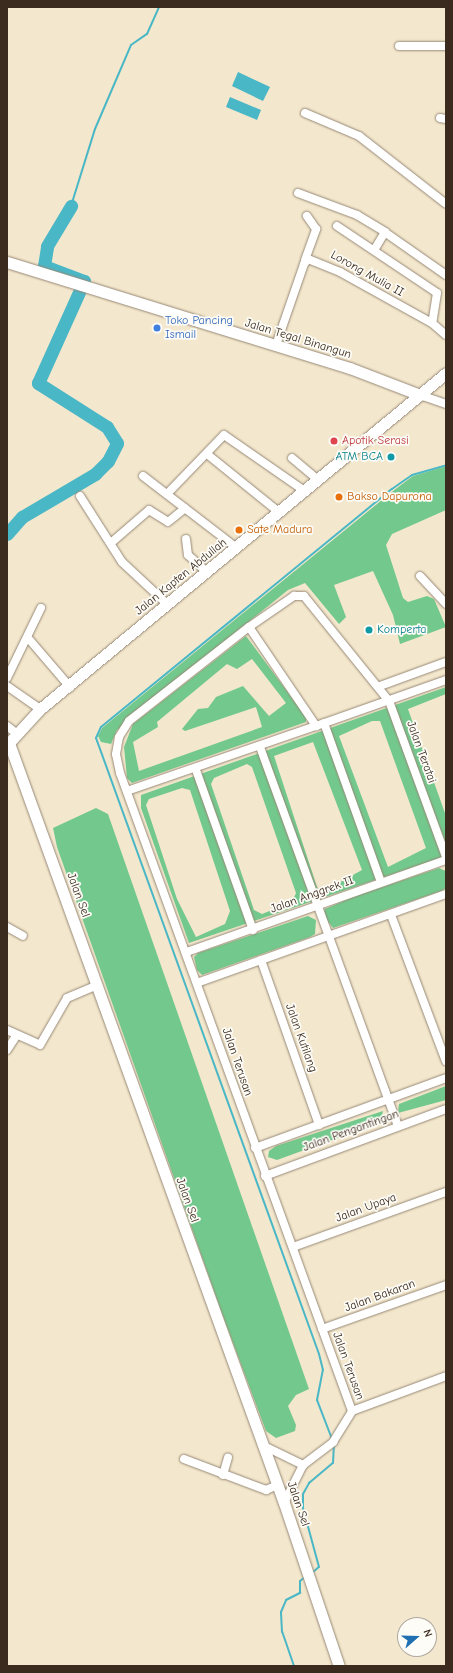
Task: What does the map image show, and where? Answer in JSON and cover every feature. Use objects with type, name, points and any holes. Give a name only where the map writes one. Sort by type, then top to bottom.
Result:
[{"type":"street","points":[[399,46],[446,46]]},
{"type":"street","points":[[305,113],[363,140],[446,204]]},
{"type":"street","points":[[298,193],[357,215],[386,233],[446,275]]},
{"type":"street","points":[[276,345],[316,230],[307,216]]},
{"type":"street","points":[[337,226],[438,295]]},
{"type":"street","points":[[374,250],[386,233]]},
{"type":"street","name":"Lorong Mulia II","points":[[305,260],[324,264],[432,323],[446,335]]},
{"type":"street","name":"Jalan Tegal Binangun","points":[[7,262],[276,345],[420,395]]},
{"type":"street","points":[[432,323],[438,295],[446,290]]},
{"type":"street","name":"Jalan Kapten Abdullah","points":[[8,744],[12,730],[70,687],[167,604],[306,492],[446,373]]},
{"type":"street","points":[[420,395],[446,404]]},
{"type":"street","points":[[167,494],[224,435],[306,492]]},
{"type":"street","points":[[207,454],[280,513]]},
{"type":"street","points":[[292,458],[319,481]]},
{"type":"street","points":[[143,476],[237,548]]},
{"type":"street","points":[[80,496],[112,542],[122,562],[167,604]]},
{"type":"street","points":[[112,542],[149,510],[168,522],[185,508]]},
{"type":"street","points":[[186,539],[188,554],[207,572]]},
{"type":"street","points":[[420,576],[446,604]]},
{"type":"street","name":"Jalan Teratai","points":[[129,721],[249,627],[294,596],[304,596],[380,686],[389,701],[446,858]]},
{"type":"street","points":[[7,678],[28,638],[41,608]]},
{"type":"street","points":[[249,627],[320,724],[381,882]]},
{"type":"street","points":[[28,638],[70,687]]},
{"type":"street","points":[[380,686],[446,662]]},
{"type":"street","points":[[126,791],[196,770],[320,724],[446,680]]},
{"type":"street","points":[[7,686],[40,709]]},
{"type":"street","name":"Jalan Terusan","points":[[129,721],[119,737],[116,754],[126,791],[187,952],[265,1176],[293,1247],[352,1411]]},
{"type":"street","name":"Jalan Sel","points":[[8,744],[262,1445],[278,1485],[339,1666]]},
{"type":"street","points":[[260,747],[316,908],[329,936],[398,1126]]},
{"type":"street","points":[[196,770],[254,930]]},
{"type":"street","name":"Jalan Anggrek II","points":[[187,952],[316,908],[446,858]]},
{"type":"street","points":[[197,983],[391,915],[446,894]]},
{"type":"street","points":[[391,915],[446,1061]]},
{"type":"street","points":[[7,927],[23,936]]},
{"type":"street","name":"Jalan Kutilang","points":[[261,960],[319,1125]]},
{"type":"street","points":[[7,1030],[16,1036],[40,1045],[67,998],[96,985]]},
{"type":"street","points":[[7,1050],[16,1036]]},
{"type":"street","points":[[255,1148],[446,1078]]},
{"type":"street","name":"Jalan Pengantingan","points":[[265,1176],[446,1109]]},
{"type":"street","name":"Jalan Upaya","points":[[293,1247],[446,1192]]},
{"type":"street","name":"Jalan Bakaran","points":[[322,1329],[446,1285]]},
{"type":"street","points":[[284,1503],[303,1465],[333,1442],[352,1411],[446,1376]]},
{"type":"street","points":[[262,1445],[303,1465]]},
{"type":"street","points":[[223,1475],[228,1458]]},
{"type":"street","points":[[184,1459],[266,1490],[278,1485]]},
{"type":"green space","points":[[446,466],[446,510],[392,534],[386,545],[403,598],[408,602],[427,596],[434,599],[446,627],[400,644],[393,615],[373,571],[334,585],[346,617],[339,624],[305,583],[288,590],[189,670],[117,730],[111,744],[101,742],[98,736],[102,728],[393,491],[413,476]]},
{"type":"green space","points":[[246,636],[306,717],[306,722],[132,783],[127,778],[124,747],[133,724]],"holes":[[[252,659],[286,703],[269,716],[243,686],[216,697],[208,708],[198,709],[182,729],[185,731],[256,707],[262,727],[139,771],[133,742],[158,727],[157,722],[227,664],[237,669]]]},
{"type":"green space","points":[[446,687],[446,694],[408,709],[446,816],[446,856],[189,943],[141,808],[141,795]],"holes":[[[372,721],[380,721],[426,848],[388,867],[339,736]],[[313,742],[362,870],[322,892],[317,887],[274,756]],[[247,764],[252,767],[296,893],[292,902],[262,914],[254,910],[211,784],[214,778]],[[182,788],[190,790],[230,911],[225,924],[196,937],[177,899],[146,805],[149,799]]]},
{"type":"green space","points":[[96,808],[108,814],[309,1389],[296,1395],[288,1406],[296,1425],[295,1431],[276,1438],[266,1431],[220,1308],[57,847],[53,828]]},
{"type":"green space","points":[[439,868],[446,871],[446,888],[441,891],[333,928],[323,915],[325,909],[353,897]]},
{"type":"green space","points":[[308,916],[316,920],[315,934],[310,937],[202,975],[197,970],[194,957],[198,953]]},
{"type":"green space","points":[[446,1086],[446,1100],[398,1113],[399,1104]]},
{"type":"green space","points":[[383,1111],[381,1120],[365,1128],[277,1160],[268,1157],[269,1151],[276,1146]]},
{"type":"water","points":[[238,72],[270,87],[263,101],[232,86]]},
{"type":"water","points":[[230,97],[261,110],[257,120],[226,107]]},
{"type":"waterway","points":[[71,206],[95,129],[131,45],[147,34],[159,7]]},
{"type":"waterway","points":[[7,534],[22,517],[95,474],[108,461],[117,443],[107,427],[38,383],[84,281],[44,266],[47,246],[71,206]]},
{"type":"waterway","points":[[332,1439],[317,1400],[323,1370],[319,1354],[96,738],[101,727],[392,489],[412,475],[446,465]]},
{"type":"waterway","points":[[312,1573],[319,1567],[303,1508],[303,1494],[309,1483],[333,1463],[334,1445]]},
{"type":"waterway","points":[[294,1666],[282,1632],[281,1612],[286,1600],[300,1593],[300,1581],[305,1577]]},
{"type":"place","name":"Toko Pancing Ismail","points":[[157,328]]},
{"type":"place","name":"Apotik Serasi","points":[[334,441]]},
{"type":"place","name":"ATM BCA","points":[[391,457]]},
{"type":"place","name":"Bakso Dapurona","points":[[339,497]]},
{"type":"place","name":"Sate Madura","points":[[239,530]]},
{"type":"place","name":"Komperta","points":[[369,630]]}]
